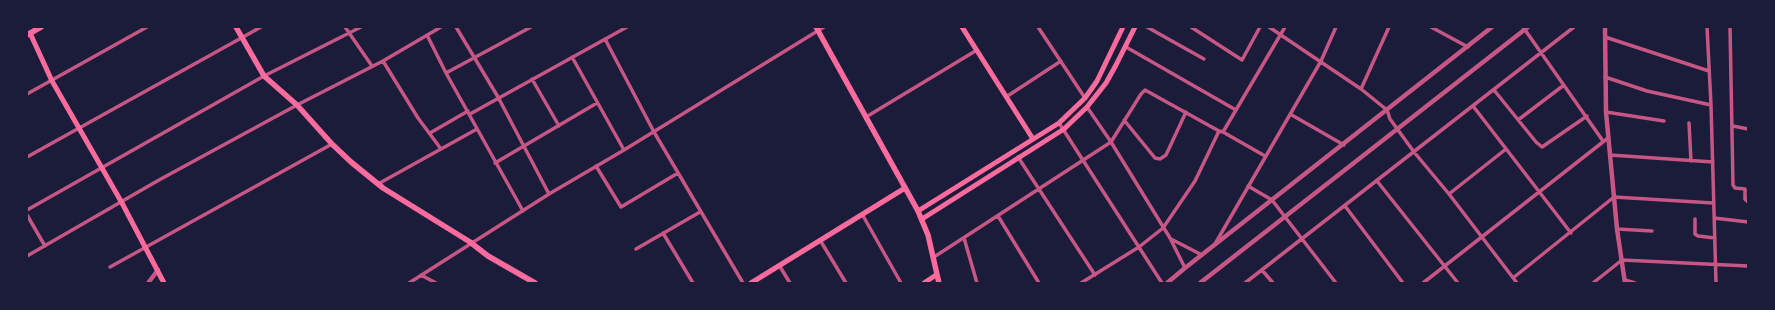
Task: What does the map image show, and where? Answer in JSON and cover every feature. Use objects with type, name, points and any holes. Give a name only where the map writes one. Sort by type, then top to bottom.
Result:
[{"type":"main road","points":[[41,27],[28,34],[52,81],[122,203],[164,283]]},
{"type":"main road","points":[[236,27],[264,76],[297,105],[332,144],[378,184],[470,242],[488,256],[534,283]]},
{"type":"main road","points":[[962,27],[1033,139]]},
{"type":"main road","points":[[918,211],[1059,123],[1085,98],[1107,64],[1123,27]]},
{"type":"main road","points":[[922,219],[1018,157],[1064,130],[1087,107],[1106,83],[1126,47],[1135,27]]},
{"type":"main road","points":[[817,29],[922,219],[934,256],[936,276],[939,283]]},
{"type":"main road","points":[[751,283],[906,188]]},
{"type":"main road","points":[[924,283],[936,276]]},
{"type":"street","points":[[27,94],[148,27]]},
{"type":"street","points":[[27,157],[261,27]]},
{"type":"street","points":[[345,27],[372,66]]},
{"type":"street","points":[[27,210],[264,76],[361,27]]},
{"type":"street","points":[[27,256],[122,203],[159,180],[297,105],[383,61],[441,27]]},
{"type":"street","points":[[456,27],[498,97],[549,194]]},
{"type":"street","points":[[446,73],[524,29],[531,27]]},
{"type":"street","points":[[430,134],[627,27]]},
{"type":"street","points":[[409,283],[470,242],[654,132],[817,29],[824,27]]},
{"type":"street","points":[[1147,27],[1204,59]]},
{"type":"street","points":[[1191,27],[1242,60],[1260,27]]},
{"type":"street","points":[[1269,27],[1321,61],[1387,110],[1390,119],[1414,152],[1449,194],[1517,283]]},
{"type":"street","points":[[1081,283],[1139,247],[1163,228],[1195,181],[1221,131],[1236,110],[1285,27]]},
{"type":"street","points":[[1214,245],[1321,61],[1336,27]]},
{"type":"street","points":[[1361,90],[1389,27]]},
{"type":"street","points":[[1431,27],[1468,47]]},
{"type":"street","points":[[1167,283],[1184,268],[1344,145],[1492,27]]},
{"type":"street","points":[[1245,283],[1574,27]]},
{"type":"street","points":[[1605,27],[1606,140],[1610,155],[1617,229],[1625,282],[1635,283]]},
{"type":"street","points":[[1707,27],[1711,105],[1716,283]]},
{"type":"street","points":[[1730,27],[1733,185],[1735,188],[1745,189],[1745,199],[1748,202]]},
{"type":"street","points":[[1040,28],[1085,98]]},
{"type":"street","points":[[1200,283],[1525,28],[1564,85],[1606,140]]},
{"type":"street","points":[[427,35],[495,163],[523,211]]},
{"type":"street","points":[[1605,37],[1709,71]]},
{"type":"street","points":[[605,39],[654,132],[743,283]]},
{"type":"street","points":[[1126,47],[1236,110]]},
{"type":"street","points":[[866,117],[977,50]]},
{"type":"street","points":[[572,57],[624,150]]},
{"type":"street","points":[[383,61],[418,118],[441,149]]},
{"type":"street","points":[[1006,97],[1061,61]]},
{"type":"street","points":[[1605,77],[1647,91],[1711,105]]},
{"type":"street","points":[[532,78],[559,126]]},
{"type":"street","points":[[1518,120],[1564,85]]},
{"type":"street","points":[[934,256],[1111,142],[1140,94],[1145,90],[1265,156]]},
{"type":"street","points":[[1494,90],[1536,142],[1542,147],[1587,116]]},
{"type":"street","points":[[495,163],[597,103]]},
{"type":"street","points":[[1473,106],[1571,233]]},
{"type":"street","points":[[1087,107],[1111,142],[1170,238],[1184,268]]},
{"type":"street","points":[[1124,120],[1156,158],[1160,160],[1166,155],[1186,112]]},
{"type":"street","points":[[1606,112],[1664,121]]},
{"type":"street","points":[[1290,114],[1344,145]]},
{"type":"street","points":[[1059,123],[1162,283]]},
{"type":"street","points":[[1689,123],[1690,161]]},
{"type":"street","points":[[1732,126],[1748,129]]},
{"type":"street","points":[[378,184],[477,128]]},
{"type":"street","points":[[1423,283],[1606,140]]},
{"type":"street","points":[[110,267],[332,144]]},
{"type":"street","points":[[1449,194],[1506,149]]},
{"type":"street","points":[[1610,155],[1713,162]]},
{"type":"street","points":[[1018,157],[1095,275]]},
{"type":"street","points":[[596,166],[621,207],[678,173]]},
{"type":"street","points":[[1377,180],[1458,283]]},
{"type":"street","points":[[1248,186],[1272,200],[1336,283]]},
{"type":"street","points":[[1513,278],[1614,198],[1713,203]]},
{"type":"street","points":[[1345,206],[1403,283]]},
{"type":"street","points":[[636,249],[700,212]]},
{"type":"street","points":[[862,214],[901,283]]},
{"type":"street","points":[[27,215],[45,246]]},
{"type":"street","points":[[998,216],[1039,283]]},
{"type":"street","points":[[1714,218],[1748,222]]},
{"type":"street","points":[[1695,219],[1694,232],[1696,235],[1715,238]]},
{"type":"street","points":[[1617,229],[1652,231]]},
{"type":"street","points":[[663,233],[693,283]]},
{"type":"street","points":[[964,238],[977,283]]},
{"type":"street","points":[[1170,238],[1202,255]]},
{"type":"street","points":[[820,240],[846,283]]},
{"type":"street","points":[[1593,283],[1622,260],[1715,266],[1748,266]]},
{"type":"street","points":[[779,266],[790,283]]},
{"type":"street","points":[[148,283],[158,270]]},
{"type":"street","points":[[1262,270],[1273,283]]},
{"type":"street","points":[[421,275],[436,283]]}]
